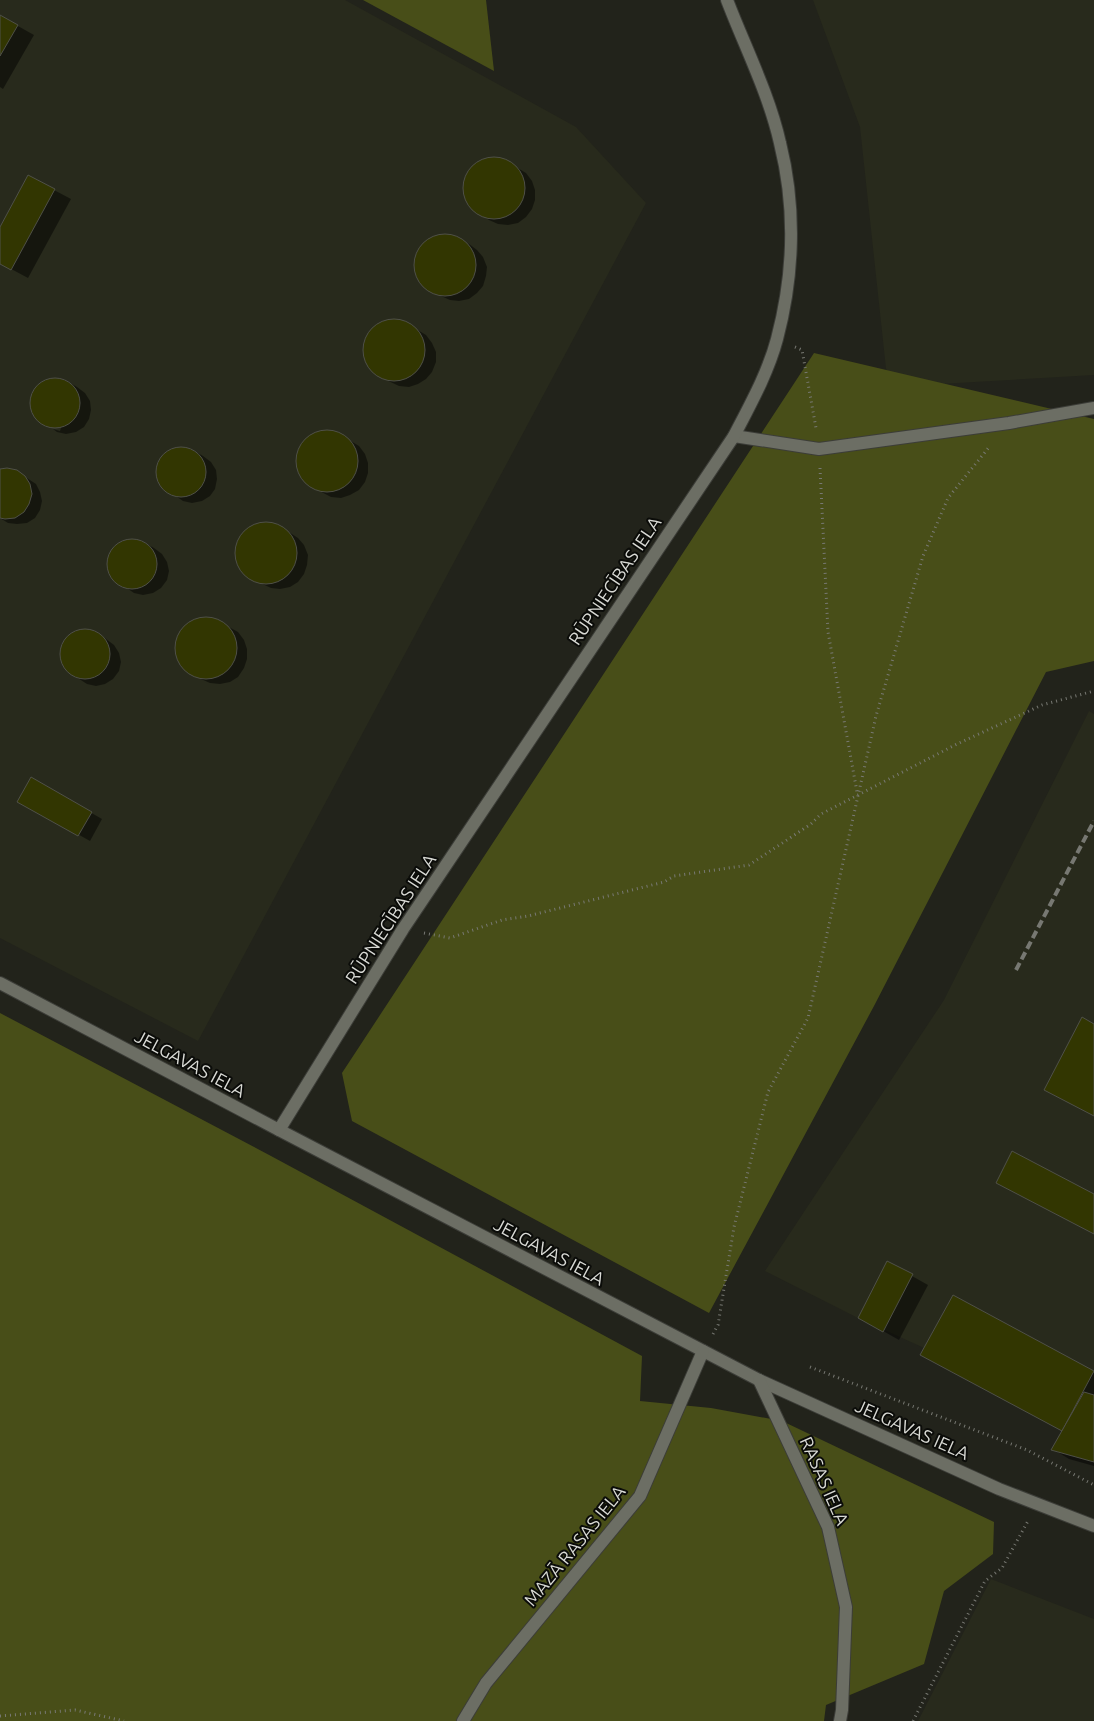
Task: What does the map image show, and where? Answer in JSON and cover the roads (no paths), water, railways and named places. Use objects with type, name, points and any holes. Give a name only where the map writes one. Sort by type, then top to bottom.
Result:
[{"type":"street","name":"RŪPNIECĪBAS IELA","points":[[279,1130],[404,929],[734,436],[758,389],[777,340],[788,287],[791,241],[788,182],[780,143],[770,109],[727,0]]},
{"type":"street","points":[[734,436],[820,449],[1010,423],[1094,408]]},
{"type":"street","name":"JELGAVAS IELA","points":[[0,983],[759,1380],[999,1489],[1094,1526]]},
{"type":"street","name":"MAZĀ RASAS IELA","points":[[463,1721],[486,1683],[640,1496],[703,1351]]},
{"type":"street","name":"RASAS IELA","points":[[759,1380],[828,1527],[846,1607],[840,1721]]},
{"type":"railway","points":[[1016,970],[1094,821]]}]
